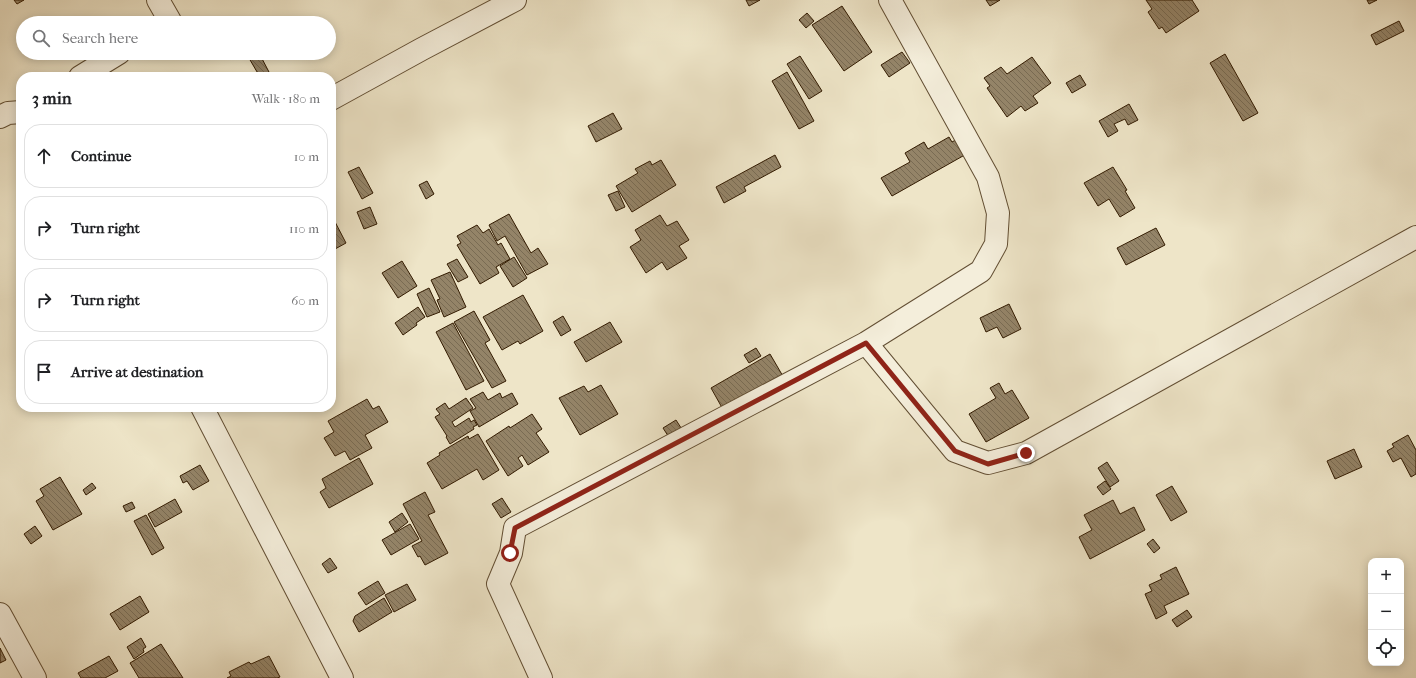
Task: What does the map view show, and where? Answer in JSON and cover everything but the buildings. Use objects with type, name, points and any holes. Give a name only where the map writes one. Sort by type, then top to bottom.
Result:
[{"type":"street","points":[[158,0],[167,16]]},
{"type":"street","points":[[336,96],[422,48],[515,0]]},
{"type":"street","points":[[541,678],[498,584],[510,553],[515,528],[866,343],[981,272],[996,244],[998,213],[988,177],[890,0]]},
{"type":"street","points":[[88,72],[108,60]]},
{"type":"street","points":[[0,117],[8,113],[16,112]]},
{"type":"street","points":[[866,343],[955,451],[988,464],[1026,453],[1416,238]]},
{"type":"street","points":[[205,412],[342,678]]},
{"type":"street","points":[[0,614],[35,678]]},
{"type":"route","points":[[510,553],[515,528],[866,343],[955,451],[988,464],[1026,453]]}]
